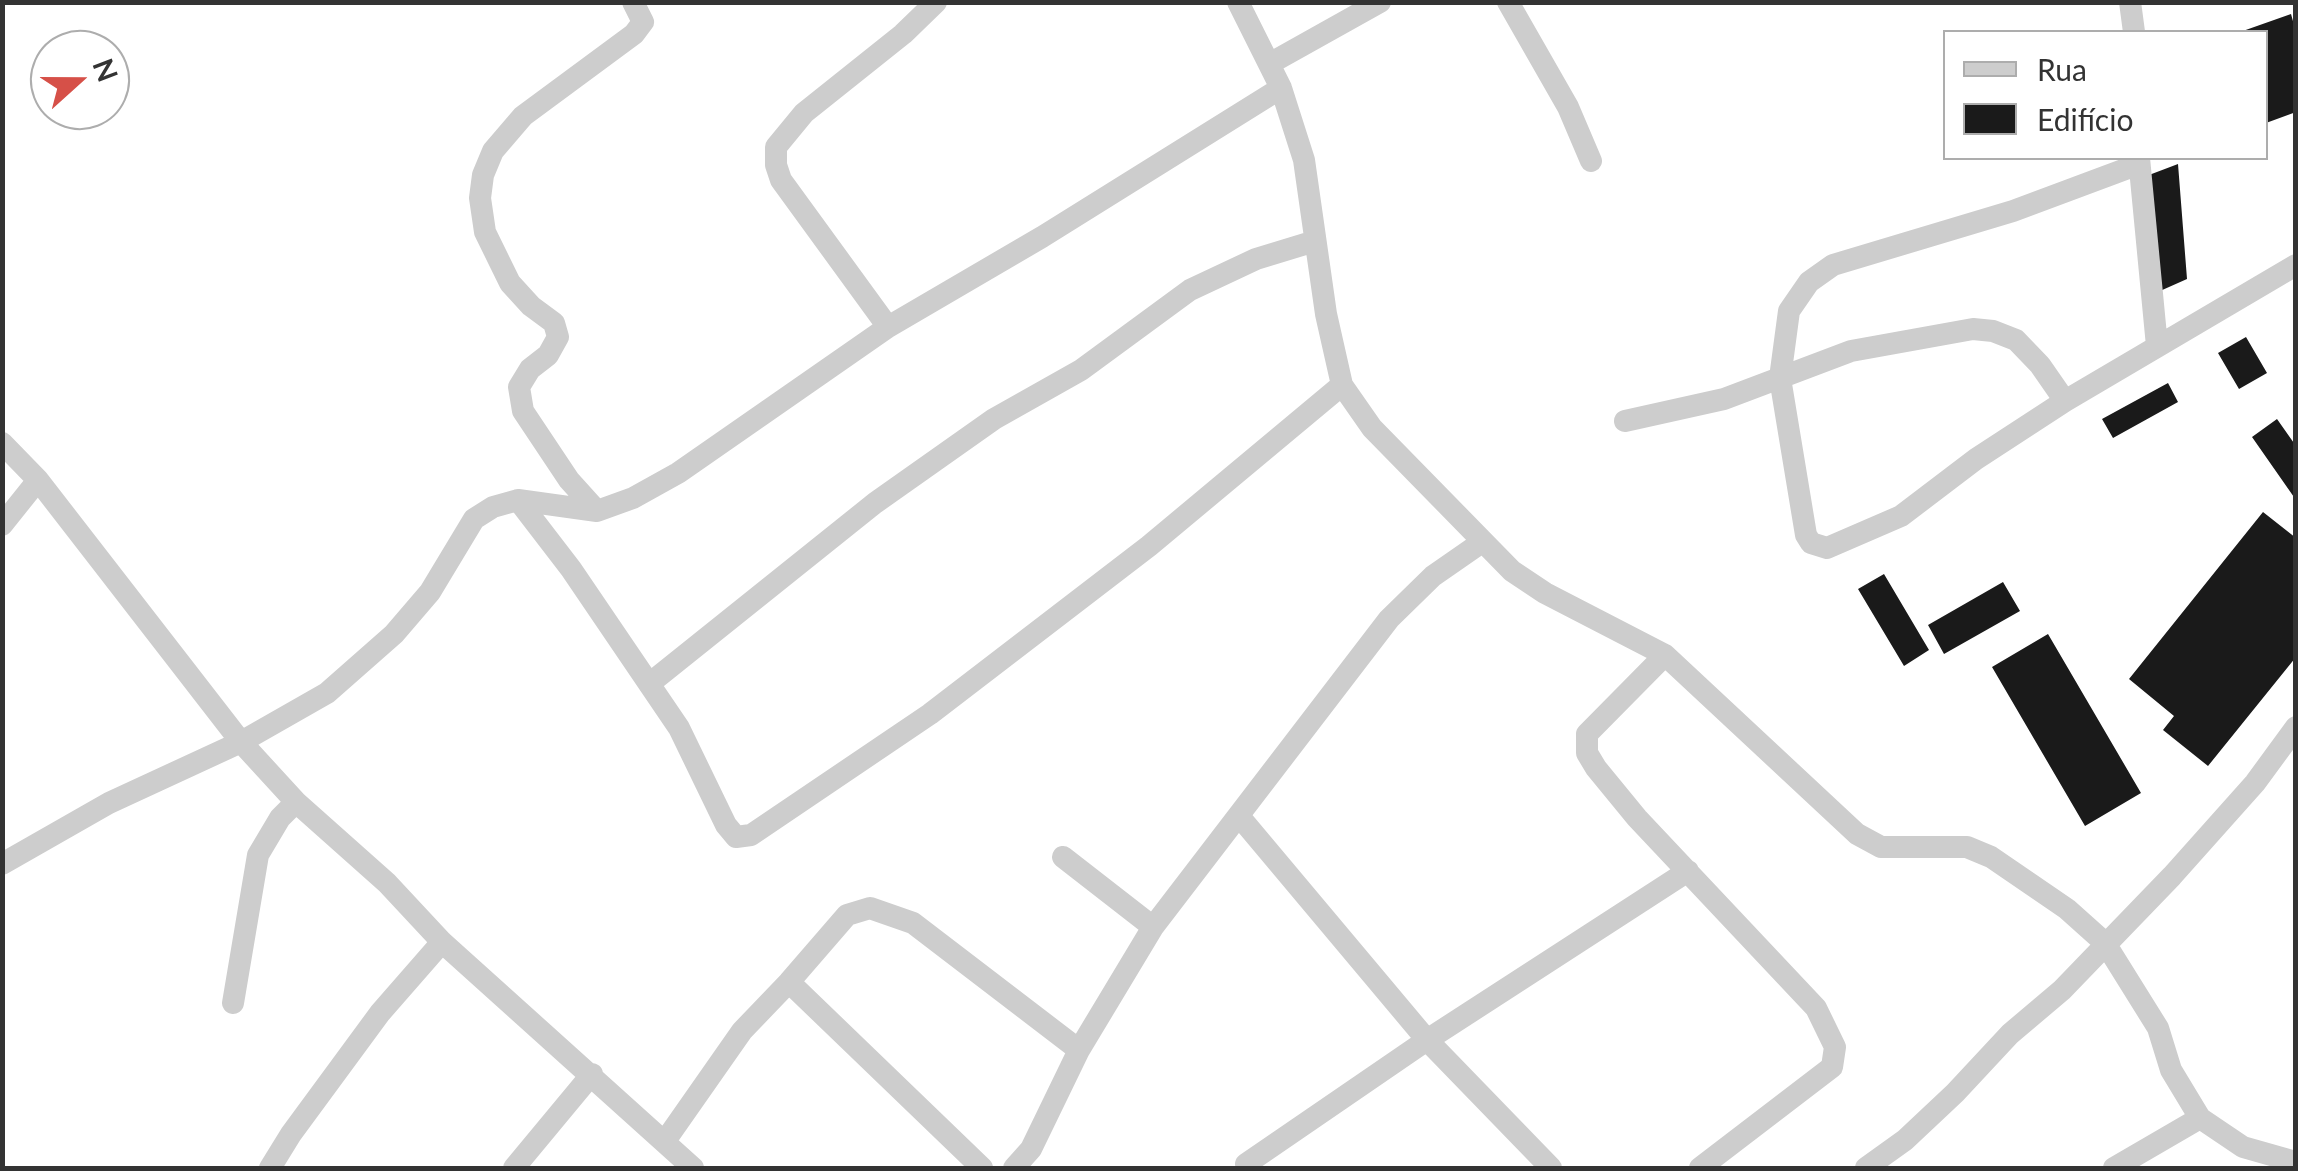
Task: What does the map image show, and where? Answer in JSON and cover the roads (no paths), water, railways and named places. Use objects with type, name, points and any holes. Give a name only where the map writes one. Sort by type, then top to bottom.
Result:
[{"type":"street","points":[[597,511],[568,480],[524,411],[519,387],[530,368],[548,355],[558,337],[554,323],[531,306],[510,282],[485,232],[480,198],[483,175],[493,151],[523,116],[634,34],[643,22],[633,2]]},
{"type":"street","points":[[888,327],[781,180],[776,147],[804,113],[903,34],[936,2]]},
{"type":"street","points":[[1238,2],[1281,88],[1304,160],[1326,314],[1342,385],[1372,428],[1512,572],[1665,655],[1858,834],[1881,848],[1967,847],[2067,909],[2105,943],[2158,1028],[2172,1070],[2200,1118],[2243,1147],[2296,1162]]},
{"type":"street","points":[[1269,64],[1380,2]]},
{"type":"street","points":[[1508,2],[1568,107],[1591,161]]},
{"type":"street","points":[[2130,2],[2134,30]]},
{"type":"street","points":[[2,864],[109,803],[240,742],[327,693],[394,634],[430,592],[474,520],[492,507],[518,500],[597,511],[633,498],[678,473],[888,327],[1042,237],[1281,88]]},
{"type":"street","points":[[2157,346],[2139,161],[2012,212],[1833,265],[1809,282],[1789,311],[1780,378],[1810,543],[1828,548],[1901,516],[1976,458],[2065,401],[2296,265]]},
{"type":"street","points":[[650,684],[875,503],[994,420],[1082,370],[1190,290],[1256,258],[1315,241]]},
{"type":"street","points":[[1625,422],[1724,399],[1851,351],[1973,329],[2016,340],[2040,365],[2065,401]]},
{"type":"street","points":[[518,500],[572,569],[679,728],[736,838],[751,835],[930,714],[1149,546],[1342,385]]},
{"type":"street","points":[[2,443],[38,480],[240,742],[296,802],[387,884],[442,942],[693,1168]]},
{"type":"street","points":[[2,525],[38,480]]},
{"type":"street","points":[[1014,1168],[1041,1130],[1079,1050],[1154,927],[1389,618],[1432,576],[1482,542]]},
{"type":"street","points":[[1665,655],[1588,734],[1587,753],[1627,807],[1816,1008],[1835,1047],[1832,1067],[1700,1168]]},
{"type":"street","points":[[1866,1168],[1918,1128],[2010,1034],[2062,990],[2172,876],[2255,782],[2296,726]]},
{"type":"street","points":[[233,1003],[258,855],[280,818],[296,802]]},
{"type":"street","points":[[1239,816],[1427,1040],[1551,1168]]},
{"type":"street","points":[[1063,857],[1154,927]]},
{"type":"street","points":[[1246,1164],[1427,1040],[1688,871]]},
{"type":"street","points":[[665,1140],[742,1030],[846,915],[870,908],[913,923],[1079,1050]]},
{"type":"street","points":[[270,1168],[380,1013],[442,942]]},
{"type":"street","points":[[789,982],[982,1168]]},
{"type":"street","points":[[514,1168],[592,1074]]},
{"type":"street","points":[[2114,1168],[2200,1118]]}]
